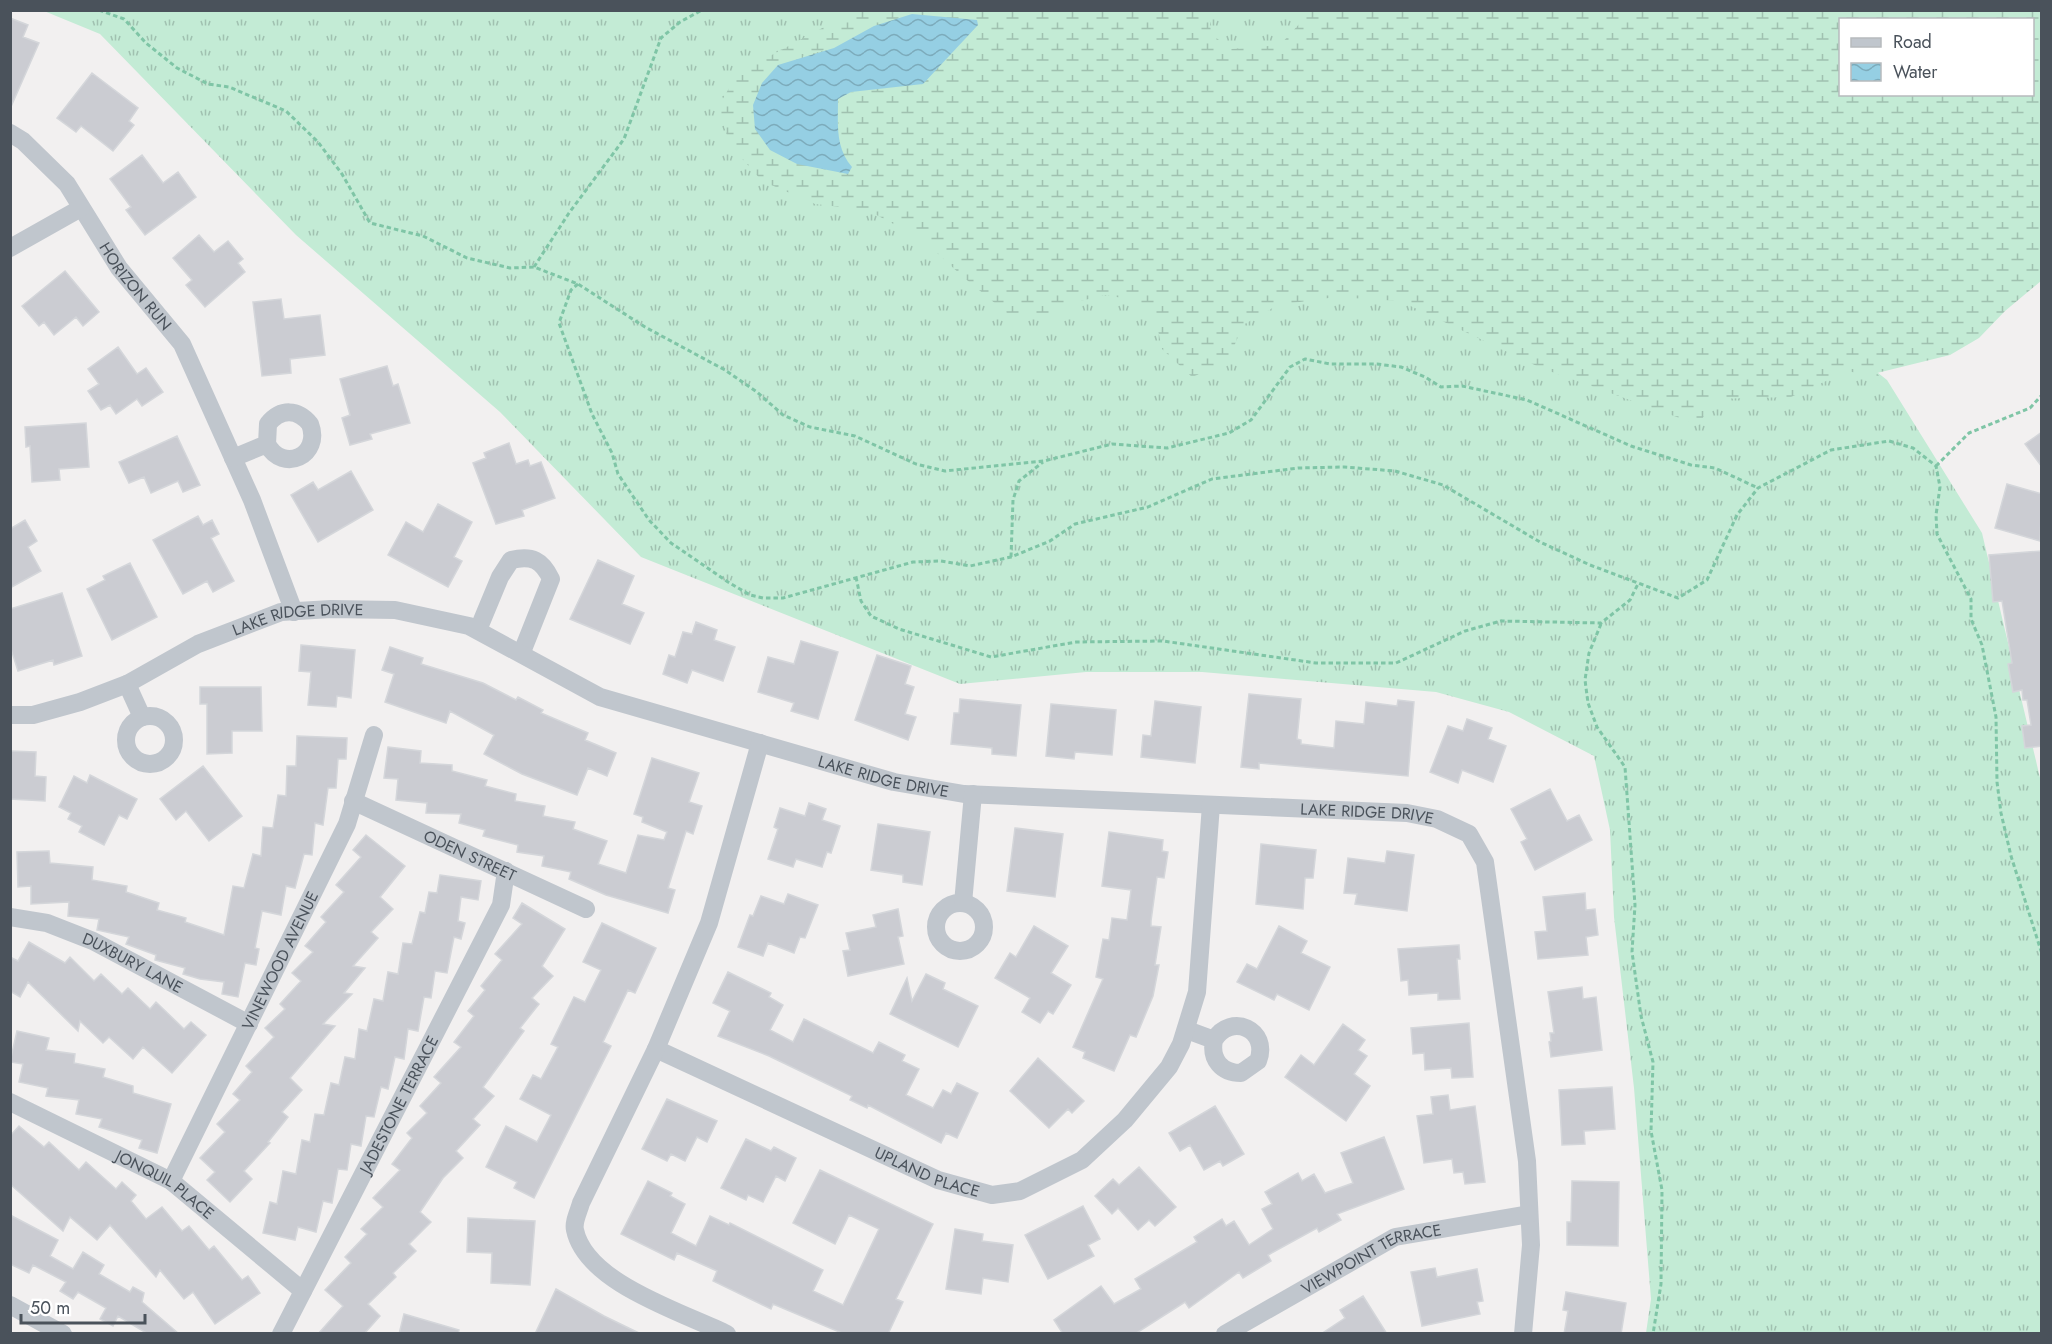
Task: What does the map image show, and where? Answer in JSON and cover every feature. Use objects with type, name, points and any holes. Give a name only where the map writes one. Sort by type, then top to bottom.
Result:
[{"type":"street","name":"HORIZON RUN","points":[[10,133],[23,141],[67,184],[119,268],[182,344],[233,458],[294,612]]},
{"type":"street","points":[[10,248],[81,208]]},
{"type":"street","points":[[233,458],[267,444]]},
{"type":"street","points":[[478,630],[500,577],[511,560],[523,557],[536,559],[544,566],[551,579],[522,652]]},
{"type":"street","name":"LAKE RIDGE DRIVE","points":[[10,715],[33,716],[80,702],[127,684],[198,644],[281,612],[395,610],[478,630],[522,652],[600,697],[894,782],[973,794],[1407,813],[1437,819],[1469,834],[1485,862],[1527,1161],[1531,1245],[1522,1334]]},
{"type":"street","points":[[127,684],[142,717]]},
{"type":"street","name":"VINEWOOD AVENUE","points":[[171,1181],[347,824],[374,735]]},
{"type":"street","points":[[727,1334],[614,1281],[586,1256],[574,1228],[581,1203],[656,1049],[710,922],[760,743]]},
{"type":"street","points":[[963,903],[973,794]]},
{"type":"street","name":"ODEN STREET","points":[[353,801],[586,909]]},
{"type":"street","name":"UPLAND PLACE","points":[[656,1049],[938,1180],[992,1195],[1020,1191],[1082,1160],[1125,1120],[1169,1067],[1186,1030],[1198,982],[1211,805]]},
{"type":"street","name":"JADESTONE TERRACE","points":[[281,1334],[501,905],[506,871]]},
{"type":"street","name":"DUXBURY LANE","points":[[10,917],[47,923],[93,941],[249,1024]]},
{"type":"street","points":[[1186,1030],[1214,1041]]},
{"type":"street","name":"JONQUIL PLACE","points":[[10,1102],[171,1181],[303,1291]]},
{"type":"street","name":"VIEWPOINT TERRACE","points":[[1225,1334],[1395,1237],[1529,1214]]},
{"type":"street","points":[[10,1305],[63,1334]]},
{"type":"path","points":[[99,10],[124,19],[146,43],[177,68],[208,84],[229,87],[286,111],[318,142],[342,174],[370,223],[423,236],[467,258],[487,264],[510,268],[534,267],[578,284],[757,392],[783,415],[810,427],[855,436],[916,464],[945,471],[1044,461],[1112,444],[1167,448],[1229,433],[1251,420],[1290,367],[1305,359],[1330,364],[1401,367],[1441,387],[1462,386],[1527,400],[1631,446],[1691,465],[1714,468],[1758,488]]},
{"type":"path","points":[[534,267],[569,213],[624,139],[661,38],[680,22],[702,10]]},
{"type":"path","points":[[578,284],[571,290],[559,323],[592,414],[612,453],[618,474],[649,520],[671,543],[750,595],[764,598],[783,598],[913,562],[941,561],[969,566],[1011,557],[1050,541],[1075,524],[1148,507],[1212,479],[1298,468],[1344,467],[1395,471],[1443,485],[1540,542],[1638,584],[1678,598],[1707,580],[1737,515],[1758,488],[1830,450],[1889,441],[1912,448],[1936,466],[1940,487],[1936,514],[1937,534],[1971,599],[1971,619],[1982,645],[1996,717],[1997,783],[2001,813],[2011,856],[2042,954]]},
{"type":"path","points":[[1936,466],[1969,433],[2030,408],[2042,395]]},
{"type":"path","points":[[1011,557],[1013,500],[1019,481],[1044,461]]},
{"type":"path","points":[[856,577],[861,601],[870,616],[899,629],[991,657],[1076,642],[1163,641],[1316,663],[1396,663],[1465,632],[1501,621],[1601,623]]},
{"type":"path","points":[[1638,584],[1630,600],[1601,623],[1589,653],[1585,680],[1588,704],[1598,727],[1625,767],[1635,905],[1632,952],[1641,1016],[1653,1062],[1651,1131],[1662,1190],[1661,1284],[1653,1334]]},
{"type":"green space","points":[[1312,10],[2041,11],[2041,281],[2005,311],[1979,338],[1950,355],[1877,373],[1881,379],[1848,371],[1791,397],[1713,399],[1699,425],[1541,368],[1400,301],[1336,297],[1278,305],[1243,325],[1227,363],[1192,377],[1162,349],[1154,311],[1134,300],[1105,295],[1068,304],[1047,317],[1008,314],[922,239],[867,210],[815,204],[762,181],[730,145],[718,107],[738,73],[854,11],[1209,11],[1211,34],[1231,49],[1280,45]],"holes":[[[874,26],[923,84],[851,92],[838,99],[838,135],[842,151],[851,167],[848,174],[803,56],[834,48]]]},
{"type":"green space","points":[[44,11],[1464,11],[1456,39],[1887,380],[1982,533],[2041,782],[2041,1333],[1646,1333],[1651,1299],[1634,1088],[1614,917],[1610,830],[1594,756],[1509,712],[1436,692],[1202,672],[1086,672],[960,684],[641,557],[500,412],[296,235],[100,34]]},
{"type":"water","points":[[912,14],[977,20],[978,25],[923,84],[851,92],[838,99],[840,143],[852,167],[848,174],[797,164],[770,150],[755,129],[753,105],[762,83],[778,65],[834,48],[874,26]]},
{"type":"building","points":[[10,18],[28,25],[23,37],[39,43],[10,109]]},
{"type":"building","points":[[92,73],[138,108],[129,121],[134,125],[113,151],[81,126],[76,132],[57,118]]},
{"type":"building","points":[[142,155],[163,183],[178,172],[196,197],[145,235],[126,210],[131,207],[110,179]]},
{"type":"building","points":[[199,235],[214,252],[228,241],[243,259],[238,263],[245,272],[205,307],[186,285],[192,280],[173,258]]},
{"type":"building","points":[[65,271],[99,312],[83,326],[76,317],[54,335],[44,322],[39,326],[22,306]]},
{"type":"building","points":[[281,299],[284,319],[320,315],[325,355],[290,359],[291,373],[262,376],[253,302]]},
{"type":"building","points":[[118,347],[137,374],[146,368],[163,392],[142,406],[137,399],[116,414],[110,405],[101,410],[88,391],[99,384],[88,369]]},
{"type":"building","points":[[387,366],[393,386],[398,384],[410,423],[370,434],[372,439],[350,445],[342,418],[350,415],[340,379]]},
{"type":"building","points":[[86,423],[89,467],[59,469],[60,480],[32,482],[30,446],[26,447],[25,427]]},
{"type":"building","points":[[2042,432],[2042,467],[2025,444]]},
{"type":"building","points":[[177,436],[200,485],[183,492],[178,481],[151,493],[144,477],[129,483],[119,462]]},
{"type":"building","points":[[509,443],[516,464],[528,460],[530,466],[541,462],[555,498],[522,510],[524,516],[496,524],[473,463],[486,458],[484,453]]},
{"type":"building","points":[[351,471],[373,510],[318,542],[291,495],[313,482],[318,490]]},
{"type":"building","points":[[2007,484],[2042,494],[2040,541],[1995,528]]},
{"type":"building","points":[[438,504],[472,522],[454,557],[462,561],[448,587],[388,555],[406,522],[423,532]]},
{"type":"building","points":[[198,516],[203,525],[212,520],[219,534],[211,538],[234,581],[213,592],[207,581],[183,594],[153,540]]},
{"type":"building","points":[[25,520],[37,541],[28,547],[41,571],[10,588],[10,529]]},
{"type":"building","points":[[2042,551],[2042,746],[2025,748],[2022,726],[2031,725],[2027,700],[2023,700],[2022,690],[2013,692],[2008,664],[2012,663],[2002,601],[1993,602],[1989,555]]},
{"type":"building","points":[[598,560],[634,576],[622,604],[644,613],[630,644],[570,619]]},
{"type":"building","points":[[130,563],[157,617],[112,640],[87,589],[105,580],[103,576]]},
{"type":"building","points":[[62,593],[82,656],[54,665],[53,660],[18,671],[10,646],[10,609]]},
{"type":"building","points":[[696,622],[717,630],[714,640],[735,647],[723,681],[692,670],[687,683],[663,674],[669,655],[675,657],[683,632],[692,634]]},
{"type":"building","points":[[801,641],[838,652],[818,719],[791,711],[794,703],[758,692],[768,657],[794,664]]},
{"type":"building","points":[[301,645],[355,650],[351,698],[337,696],[336,707],[308,705],[311,672],[299,671]]},
{"type":"building","points":[[390,647],[423,658],[421,664],[483,683],[516,700],[518,697],[543,710],[541,713],[588,733],[585,740],[616,753],[607,776],[588,768],[577,795],[522,774],[484,754],[494,735],[450,711],[446,723],[385,702],[394,674],[382,670]]},
{"type":"building","points":[[877,655],[911,666],[905,684],[914,687],[905,714],[916,717],[908,740],[855,720]]},
{"type":"building","points":[[200,687],[261,687],[262,731],[232,731],[232,753],[207,754],[207,704],[200,704]]},
{"type":"building","points":[[1249,694],[1301,699],[1297,739],[1301,740],[1301,744],[1334,748],[1336,721],[1364,724],[1366,702],[1397,706],[1398,700],[1414,702],[1408,776],[1259,763],[1259,769],[1241,767]]},
{"type":"building","points":[[960,699],[1021,705],[1016,756],[992,754],[992,748],[951,744],[954,713],[959,713]]},
{"type":"building","points":[[1155,701],[1201,707],[1195,763],[1141,757],[1143,735],[1151,736]]},
{"type":"building","points":[[1051,704],[1116,710],[1112,755],[1075,752],[1074,759],[1046,756]]},
{"type":"building","points":[[1467,719],[1492,728],[1488,739],[1506,746],[1493,782],[1462,770],[1458,783],[1430,772],[1448,726],[1463,731]]},
{"type":"building","points":[[297,736],[347,738],[346,759],[338,759],[336,788],[328,788],[323,825],[315,823],[312,855],[304,854],[295,888],[286,886],[281,915],[262,911],[255,948],[259,949],[256,965],[245,963],[238,997],[222,994],[224,982],[183,974],[185,968],[155,960],[156,955],[126,944],[129,937],[97,930],[99,919],[68,916],[69,902],[31,904],[31,886],[18,887],[17,852],[49,851],[50,863],[93,867],[92,880],[127,886],[126,892],[159,903],[157,910],[186,918],[185,922],[224,935],[233,886],[244,888],[253,854],[261,856],[263,827],[273,828],[278,795],[286,796],[287,766],[296,766]]},
{"type":"building","points":[[388,747],[421,751],[420,763],[452,765],[452,771],[487,780],[485,786],[516,794],[515,801],[545,806],[543,816],[575,822],[573,829],[607,841],[598,864],[626,873],[638,835],[664,840],[667,832],[642,822],[643,817],[634,814],[652,758],[699,773],[689,802],[702,806],[693,834],[686,831],[668,888],[675,890],[668,913],[606,895],[569,879],[571,872],[542,866],[544,856],[517,852],[518,845],[483,836],[485,830],[459,823],[461,814],[426,813],[427,803],[396,800],[398,779],[384,778]]},
{"type":"building","points":[[10,751],[36,752],[35,776],[46,777],[45,801],[10,799]]},
{"type":"building","points":[[203,766],[242,816],[209,841],[186,811],[176,820],[160,799]]},
{"type":"building","points":[[90,775],[137,799],[127,819],[119,815],[104,845],[79,832],[82,826],[68,819],[71,813],[59,807],[74,776],[87,783]]},
{"type":"building","points":[[1550,789],[1567,821],[1579,815],[1592,840],[1535,870],[1521,842],[1527,839],[1511,809]]},
{"type":"building","points":[[809,803],[826,809],[822,820],[840,826],[831,853],[827,852],[822,867],[796,859],[793,867],[768,859],[778,829],[774,827],[780,808],[805,816]]},
{"type":"building","points":[[878,824],[930,832],[922,885],[903,882],[903,875],[871,870]]},
{"type":"building","points":[[1015,828],[1063,834],[1055,897],[1007,891]]},
{"type":"building","points":[[1109,832],[1163,840],[1162,851],[1168,852],[1164,878],[1157,877],[1151,921],[1151,926],[1161,927],[1155,965],[1159,965],[1153,996],[1136,1037],[1130,1035],[1114,1071],[1083,1058],[1085,1052],[1073,1047],[1103,979],[1096,977],[1103,939],[1109,940],[1112,918],[1127,920],[1131,890],[1102,886]]},
{"type":"building","points":[[366,835],[405,866],[380,897],[393,909],[371,932],[378,938],[353,966],[365,968],[344,993],[352,994],[323,1024],[335,1026],[290,1078],[302,1090],[282,1112],[288,1117],[268,1142],[270,1143],[244,1171],[252,1179],[230,1202],[207,1180],[215,1172],[200,1158],[225,1132],[217,1124],[240,1100],[233,1094],[252,1072],[246,1066],[274,1037],[265,1028],[285,1009],[280,1004],[301,981],[292,973],[313,952],[305,946],[326,922],[321,917],[344,892],[336,885],[361,857],[353,850]]},
{"type":"building","points":[[1261,844],[1316,850],[1313,878],[1305,878],[1303,909],[1256,904]]},
{"type":"building","points":[[1387,851],[1414,855],[1407,911],[1355,904],[1357,894],[1344,893],[1348,858],[1385,863]]},
{"type":"building","points":[[440,875],[481,881],[478,900],[461,897],[458,921],[465,923],[461,939],[454,937],[447,973],[435,971],[431,998],[424,997],[418,1031],[408,1029],[404,1059],[395,1057],[388,1089],[381,1087],[374,1117],[366,1116],[361,1146],[351,1144],[347,1170],[338,1169],[332,1203],[323,1201],[316,1232],[298,1227],[295,1240],[263,1233],[270,1202],[277,1204],[283,1171],[296,1174],[302,1140],[310,1142],[315,1114],[324,1115],[331,1083],[339,1085],[345,1057],[355,1059],[359,1029],[367,1031],[374,999],[383,1001],[388,972],[398,974],[403,943],[412,944],[420,912],[425,913],[429,892],[437,893]]},
{"type":"building","points":[[1585,893],[1586,910],[1595,909],[1598,935],[1586,937],[1588,955],[1538,959],[1535,932],[1547,931],[1543,897]]},
{"type":"building","points":[[788,894],[818,905],[805,938],[800,937],[794,953],[768,943],[763,956],[738,947],[750,915],[753,916],[761,896],[784,904]]},
{"type":"building","points":[[522,903],[565,929],[542,966],[553,976],[532,998],[539,1004],[520,1028],[524,1031],[483,1087],[494,1096],[473,1119],[480,1125],[456,1151],[463,1158],[443,1178],[420,1212],[431,1222],[409,1244],[416,1251],[393,1273],[396,1277],[368,1304],[380,1316],[364,1334],[318,1334],[343,1306],[325,1290],[351,1263],[345,1257],[367,1234],[361,1229],[383,1207],[373,1198],[400,1170],[392,1164],[412,1138],[407,1133],[427,1113],[420,1106],[441,1083],[434,1077],[461,1047],[454,1042],[474,1016],[468,1011],[485,990],[481,986],[502,960],[495,954],[522,924],[513,918]]},
{"type":"building","points":[[898,909],[903,936],[898,937],[904,964],[848,976],[843,951],[850,950],[846,933],[876,927],[873,915]]},
{"type":"building","points":[[602,923],[656,948],[635,993],[628,990],[603,1042],[611,1046],[534,1198],[514,1188],[517,1182],[486,1167],[506,1126],[537,1142],[551,1115],[520,1099],[533,1075],[541,1079],[558,1047],[551,1044],[574,997],[585,1002],[601,970],[583,962]]},
{"type":"building","points":[[1034,926],[1068,946],[1051,973],[1071,985],[1053,1014],[1048,1011],[1040,1023],[1022,1012],[1030,998],[995,978],[1010,953],[1016,957]]},
{"type":"building","points":[[1279,926],[1307,941],[1301,953],[1330,967],[1309,1010],[1277,994],[1274,1000],[1237,982],[1247,964],[1257,969]]},
{"type":"building","points":[[29,942],[65,963],[70,957],[94,981],[101,974],[122,994],[128,988],[150,1009],[156,1002],[184,1029],[191,1022],[206,1035],[172,1073],[143,1047],[133,1059],[109,1037],[103,1043],[80,1021],[78,1031],[28,982],[20,997],[10,991],[10,957],[18,961]]},
{"type":"building","points":[[1459,945],[1460,959],[1457,959],[1460,999],[1438,1000],[1438,993],[1409,995],[1408,980],[1401,981],[1398,949]]},
{"type":"building","points":[[728,972],[771,993],[769,997],[783,1005],[770,1030],[793,1042],[804,1019],[873,1053],[879,1042],[905,1055],[902,1061],[919,1069],[906,1095],[933,1108],[943,1090],[951,1094],[957,1083],[978,1093],[957,1138],[946,1133],[941,1143],[868,1105],[867,1108],[850,1100],[852,1096],[769,1056],[718,1036],[730,1011],[713,1003]]},
{"type":"building","points":[[926,974],[945,983],[943,989],[978,1006],[958,1047],[890,1014],[907,978],[912,1001]]},
{"type":"building","points":[[1582,987],[1583,999],[1596,997],[1602,1050],[1551,1057],[1550,1033],[1554,1033],[1548,992]]},
{"type":"building","points":[[1469,1023],[1473,1077],[1452,1078],[1451,1068],[1425,1070],[1424,1053],[1413,1054],[1411,1028]]},
{"type":"building","points":[[1343,1024],[1365,1040],[1358,1050],[1367,1056],[1354,1074],[1370,1086],[1346,1121],[1285,1077],[1301,1055],[1314,1065]]},
{"type":"building","points":[[17,1031],[49,1038],[46,1050],[75,1054],[74,1063],[105,1069],[103,1077],[133,1086],[133,1093],[171,1104],[157,1153],[139,1148],[142,1140],[99,1127],[102,1119],[76,1114],[79,1100],[46,1096],[48,1088],[19,1082],[23,1064],[10,1062]]},
{"type":"building","points":[[1038,1058],[1084,1101],[1072,1113],[1068,1109],[1049,1128],[1010,1091]]},
{"type":"building","points":[[1612,1087],[1615,1129],[1584,1131],[1585,1144],[1562,1145],[1559,1090]]},
{"type":"building","points":[[1448,1095],[1450,1110],[1475,1106],[1485,1182],[1465,1184],[1463,1172],[1454,1173],[1452,1159],[1424,1163],[1417,1116],[1433,1114],[1431,1097]]},
{"type":"building","points":[[667,1099],[717,1121],[707,1142],[697,1137],[685,1161],[671,1154],[667,1161],[642,1149]]},
{"type":"building","points":[[1215,1106],[1244,1154],[1223,1166],[1220,1161],[1204,1170],[1190,1145],[1180,1151],[1169,1133]]},
{"type":"building","points":[[19,1126],[44,1147],[49,1142],[79,1170],[86,1162],[116,1189],[122,1182],[136,1195],[131,1201],[146,1219],[162,1207],[182,1231],[189,1226],[209,1250],[214,1246],[242,1280],[248,1276],[260,1293],[215,1324],[193,1292],[184,1299],[160,1270],[156,1277],[110,1225],[97,1240],[70,1217],[63,1231],[10,1184],[10,1136]]},
{"type":"building","points":[[1384,1137],[1404,1189],[1337,1214],[1341,1220],[1319,1232],[1317,1228],[1268,1255],[1271,1261],[1243,1278],[1239,1272],[1189,1308],[1185,1302],[1135,1334],[1063,1334],[1054,1320],[1101,1286],[1114,1304],[1141,1289],[1135,1279],[1197,1242],[1194,1237],[1222,1219],[1226,1226],[1234,1221],[1249,1245],[1273,1229],[1262,1209],[1272,1204],[1265,1192],[1298,1173],[1302,1181],[1314,1174],[1325,1193],[1353,1183],[1341,1153]]},
{"type":"building","points":[[746,1139],[771,1151],[774,1147],[796,1158],[785,1181],[776,1176],[763,1202],[748,1195],[746,1200],[721,1188]]},
{"type":"building","points":[[1139,1167],[1176,1207],[1155,1226],[1149,1220],[1138,1230],[1118,1208],[1112,1214],[1095,1196],[1113,1179],[1119,1185]]},
{"type":"building","points":[[820,1170],[933,1224],[896,1299],[903,1302],[888,1334],[844,1334],[773,1304],[771,1309],[713,1281],[717,1271],[677,1253],[674,1260],[621,1234],[648,1181],[672,1193],[670,1196],[685,1204],[671,1233],[696,1246],[710,1216],[729,1225],[730,1223],[823,1270],[813,1291],[843,1305],[879,1229],[849,1215],[835,1244],[793,1223]]},
{"type":"building","points":[[1572,1181],[1619,1182],[1618,1246],[1567,1245],[1567,1222],[1571,1222]]},
{"type":"building","points":[[1083,1206],[1100,1239],[1088,1245],[1094,1256],[1048,1279],[1025,1235]]},
{"type":"building","points":[[10,1215],[58,1240],[50,1256],[73,1269],[83,1252],[104,1265],[99,1274],[130,1292],[133,1287],[144,1293],[142,1302],[179,1334],[148,1334],[118,1316],[113,1326],[100,1319],[106,1308],[78,1292],[73,1299],[60,1291],[66,1282],[33,1265],[29,1273],[10,1264]]},
{"type":"building","points":[[468,1218],[535,1221],[530,1285],[491,1283],[492,1253],[467,1252]]},
{"type":"building","points":[[955,1229],[983,1234],[982,1241],[1013,1245],[1008,1282],[983,1278],[981,1294],[946,1289]]},
{"type":"building","points":[[1435,1268],[1437,1277],[1477,1269],[1483,1301],[1477,1302],[1480,1314],[1422,1326],[1411,1272]]},
{"type":"building","points":[[556,1289],[604,1316],[641,1334],[535,1334]]},
{"type":"building","points":[[1566,1292],[1626,1303],[1621,1334],[1564,1334],[1568,1311],[1563,1310]]},
{"type":"building","points":[[1363,1296],[1387,1334],[1321,1334],[1345,1318],[1340,1310]]},
{"type":"building","points":[[404,1314],[459,1330],[458,1334],[399,1334]]}]
